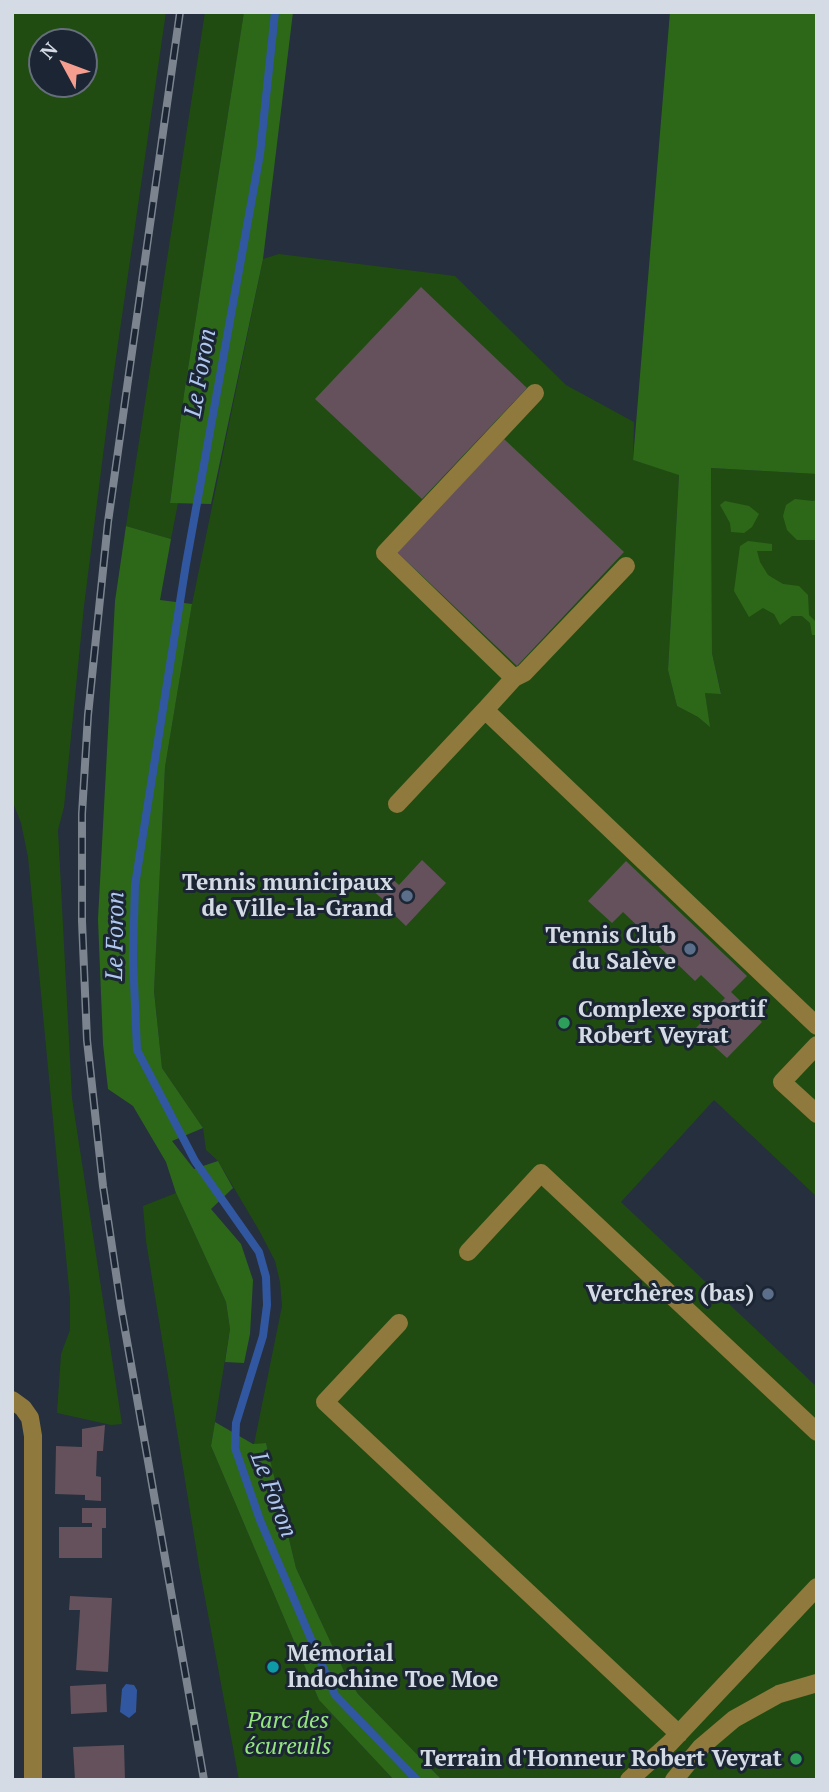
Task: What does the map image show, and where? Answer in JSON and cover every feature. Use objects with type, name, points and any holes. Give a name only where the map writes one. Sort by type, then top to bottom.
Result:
[{"type":"street","points":[[514,678],[385,553],[535,393]]},
{"type":"street","points":[[397,804],[514,678],[524,673],[626,566]]},
{"type":"street","points":[[485,710],[817,1026]]},
{"type":"street","points":[[817,1045],[782,1082],[817,1114]]},
{"type":"street","points":[[468,1252],[541,1173],[817,1432]]},
{"type":"street","points":[[400,1323],[325,1402],[678,1734]]},
{"type":"street","points":[[12,1399],[30,1418],[33,1436],[33,1780]]},
{"type":"street","points":[[629,1780],[678,1734],[817,1587]]},
{"type":"street","points":[[674,1780],[701,1747],[734,1719],[779,1693],[817,1683]]},
{"type":"green space","points":[[12,12],[166,12],[111,392],[84,606],[64,807],[58,830],[72,1098],[122,1424],[111,1425],[57,1413],[61,1354],[70,1330],[70,1299],[28,857],[21,823],[12,800]]},
{"type":"green space","points":[[205,12],[244,12],[184,394],[170,502],[178,503],[171,539],[126,526]]},
{"type":"green space","points":[[244,12],[293,12],[263,259],[211,504],[170,503],[184,394]]},
{"type":"green space","points":[[670,12],[817,12],[817,474],[711,468],[712,653],[721,694],[705,693],[710,727],[677,706],[668,670],[679,475],[633,460]]},
{"type":"green space","name":"Complexe sportif Robert Veyrat","points":[[279,254],[455,276],[566,385],[634,422],[633,460],[679,474],[668,670],[677,706],[709,726],[705,693],[721,693],[712,653],[711,468],[817,474],[817,1197],[714,1100],[621,1202],[817,1387],[817,1780],[442,1780],[358,1694],[345,1673],[296,1568],[266,1443],[254,1444],[282,1306],[275,1261],[218,1161],[206,1150],[203,1128],[162,1068],[154,990],[165,767],[192,604],[263,259]]},
{"type":"green space","points":[[795,499],[817,500],[817,540],[797,540],[787,530],[783,516],[786,505]]},
{"type":"green space","points":[[725,501],[749,506],[759,514],[752,527],[744,533],[731,532],[730,523],[720,505]]},
{"type":"green space","points":[[126,526],[171,539],[160,600],[192,604],[165,767],[154,991],[162,1068],[203,1128],[172,1141],[194,1169],[218,1161],[233,1188],[211,1209],[241,1244],[253,1280],[250,1334],[244,1363],[225,1362],[230,1329],[226,1302],[176,1193],[166,1162],[133,1106],[108,1089],[103,1044],[98,919],[115,601]]},
{"type":"green space","points":[[748,541],[772,544],[772,551],[757,551],[760,562],[768,575],[783,584],[799,586],[808,595],[809,615],[817,623],[817,635],[812,635],[810,623],[802,616],[792,616],[780,625],[774,614],[763,608],[749,617],[734,591],[740,546]]},
{"type":"green space","name":"Parc des écureuils","points":[[176,1193],[226,1302],[230,1329],[211,1446],[319,1700],[394,1780],[239,1780],[199,1566],[146,1241],[143,1206]]},
{"type":"green space","points":[[215,1422],[253,1444],[266,1443],[296,1568],[345,1673],[358,1694],[442,1780],[394,1780],[319,1700],[211,1446]]},
{"type":"water","points":[[126,1684],[134,1685],[137,1690],[136,1712],[129,1718],[120,1712],[122,1689]]},
{"type":"building","points":[[421,287],[527,388],[422,499],[315,399]]},
{"type":"building","points":[[504,439],[624,552],[517,666],[397,552]]},
{"type":"building","name":"Tennis municipaux de Ville-la-Grand","points":[[422,860],[446,883],[406,926],[373,891],[388,875],[399,885]]},
{"type":"building","name":"Tennis Club du Salève","points":[[626,861],[747,976],[731,992],[762,1022],[727,1058],[695,1029],[725,998],[701,975],[695,981],[623,912],[612,923],[588,901]]},
{"type":"building","points":[[105,1425],[103,1451],[97,1451],[96,1476],[101,1477],[101,1501],[85,1500],[85,1495],[55,1494],[56,1446],[82,1447],[82,1429]]},
{"type":"building","points":[[82,1508],[106,1508],[106,1528],[102,1528],[102,1558],[59,1558],[59,1527],[92,1527],[92,1523],[82,1523]]},
{"type":"building","points":[[70,1596],[112,1598],[108,1672],[76,1670],[80,1610],[69,1610]]},
{"type":"building","points":[[106,1684],[107,1712],[71,1714],[70,1686]]},
{"type":"building","points":[[124,1745],[125,1780],[75,1780],[73,1747]]},
{"type":"waterway","name":"Le Foron","points":[[275,12],[260,154],[186,564],[135,885],[133,959],[137,1050],[195,1161],[259,1252],[266,1277],[267,1305],[263,1336],[236,1423],[235,1448],[260,1520],[335,1695],[417,1780]]},
{"type":"railway","points":[[180,12],[108,522],[88,715],[82,814],[82,921],[87,1040],[103,1186],[121,1307],[204,1780]]},
{"type":"place","name":"Tennis municipaux de Ville-la-Grand","points":[[407,896]]},
{"type":"place","name":"Tennis Club du Salève","points":[[690,949]]},
{"type":"place","name":"Complexe sportif Robert Veyrat","points":[[564,1023]]},
{"type":"place","name":"Verchères (bas)","points":[[768,1294]]},
{"type":"place","name":"Mémorial Indochine Toe Moe","points":[[273,1667]]},
{"type":"place","name":"Terrain d'Honneur Robert Veyrat","points":[[796,1759]]}]
